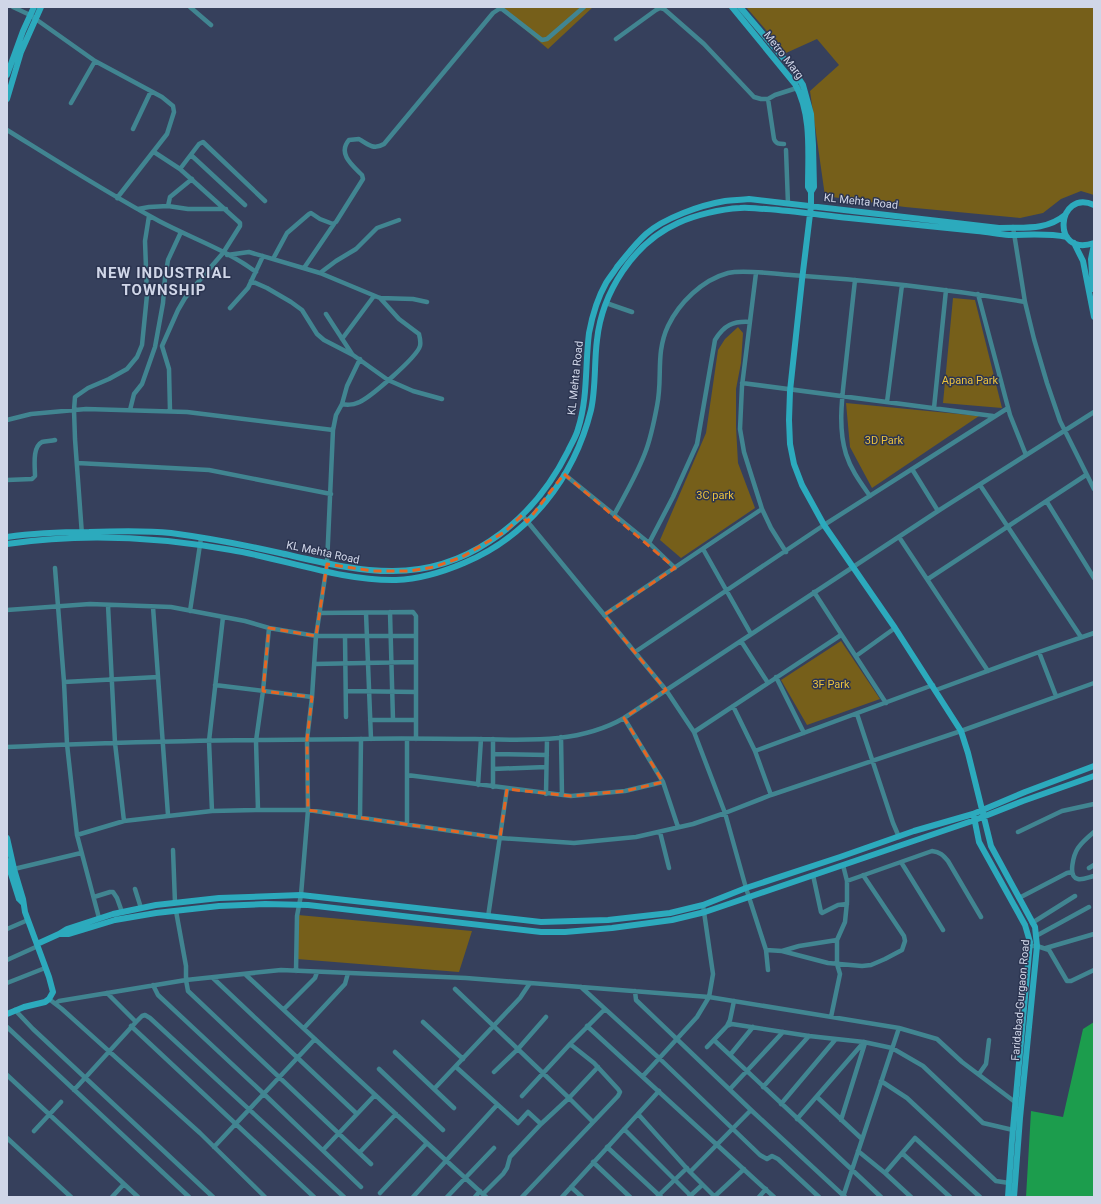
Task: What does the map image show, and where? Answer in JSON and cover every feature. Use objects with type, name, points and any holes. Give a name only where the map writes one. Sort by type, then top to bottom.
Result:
[{"type":"street","points":[[13,7],[30,15],[95,61],[166,100],[174,108],[167,134],[117,198]]},
{"type":"street","points":[[7,75],[23,31],[34,7]]},
{"type":"street","points":[[7,99],[21,52],[40,7]]},
{"type":"street","points":[[190,7],[212,25]]},
{"type":"street","points":[[304,268],[363,179],[362,175],[347,160],[344,154],[346,144],[349,140],[359,139],[370,146],[380,147],[384,144],[494,13],[502,9],[542,40],[547,39],[584,7]]},
{"type":"street","name":"Metro Marg","points":[[732,7],[788,75],[801,87]]},
{"type":"street","name":"Metro Marg","points":[[740,7],[790,68],[801,87],[808,130],[808,187],[811,192],[812,206],[802,275],[790,390],[789,420],[790,444],[794,464],[802,486],[824,525]]},
{"type":"street","points":[[616,39],[658,9],[664,9],[704,44],[752,96],[768,99],[775,95],[801,87]]},
{"type":"street","points":[[71,102],[95,61]]},
{"type":"street","points":[[134,129],[151,92]]},
{"type":"street","points":[[768,99],[774,139],[776,143],[784,144]]},
{"type":"street","points":[[7,130],[117,198],[149,216],[244,263],[256,272]]},
{"type":"street","points":[[180,169],[201,143],[205,144],[265,201]]},
{"type":"street","points":[[786,150],[788,204]]},
{"type":"street","points":[[154,152],[180,169],[192,179],[239,221],[240,224],[226,254],[204,274],[185,298],[162,346],[169,369],[170,411]]},
{"type":"street","points":[[191,155],[246,205]]},
{"type":"street","points":[[168,206],[170,197],[192,179]]},
{"type":"street","name":"KL Mehta Road","points":[[7,537],[37,533],[125,531],[170,533],[278,552],[327,564],[373,572],[409,571],[434,567],[462,557],[488,543],[506,530],[538,499],[560,467],[578,431],[584,402],[589,332],[597,304],[606,283],[636,243],[648,232],[666,221],[698,209],[726,201],[749,199],[999,228],[1037,228],[1050,224],[1065,215],[1073,205],[1086,203],[1094,205]]},
{"type":"street","points":[[138,209],[168,206],[188,209],[226,209]]},
{"type":"street","name":"KL Mehta Road","points":[[7,544],[37,540],[124,538],[178,542],[234,550],[361,578],[397,580],[433,574],[465,563],[497,546],[517,531],[543,505],[564,474],[580,446],[592,407],[597,336],[606,303],[635,254],[653,238],[678,223],[710,212],[740,208],[1014,234],[1054,234],[1067,237]]},
{"type":"street","points":[[273,259],[287,233],[309,214],[311,213],[327,222],[334,224]]},
{"type":"street","points":[[1065,215],[1063,226],[1067,237],[1074,243],[1081,246],[1094,244],[1091,259],[1091,274],[1094,296]]},
{"type":"street","points":[[82,539],[74,410],[75,397],[88,388],[127,369],[137,357],[142,345],[147,295],[145,241],[149,216]]},
{"type":"street","points":[[320,273],[356,249],[377,228],[399,220]]},
{"type":"street","points":[[1013,228],[1025,302],[1034,339],[1060,421],[1094,489]]},
{"type":"street","points":[[130,410],[134,394],[142,384],[155,347],[163,303],[168,260],[181,232]]},
{"type":"street","points":[[1074,243],[1083,261],[1094,317]]},
{"type":"street","points":[[226,254],[249,252],[320,273],[380,298],[413,299],[427,302]]},
{"type":"street","points":[[230,308],[248,288],[263,256]]},
{"type":"street","points":[[614,515],[647,448],[658,399],[659,361],[661,348],[669,326],[686,301],[714,278],[732,272],[802,275],[946,290],[1025,302]]},
{"type":"street","points":[[756,273],[742,383],[740,418],[744,450],[762,509],[771,528],[786,552]]},
{"type":"street","points":[[855,280],[843,396],[842,429],[846,452],[854,473],[870,496]]},
{"type":"street","points":[[251,281],[267,288],[291,302],[302,310],[317,334],[324,340],[360,359],[388,380],[413,391],[442,399]]},
{"type":"street","points":[[887,402],[902,285]]},
{"type":"street","points":[[934,408],[946,290]]},
{"type":"street","points":[[978,294],[1008,408],[1026,455]]},
{"type":"street","points":[[342,340],[374,296]]},
{"type":"street","points":[[342,404],[357,404],[388,380],[414,356],[419,348],[421,342],[419,334],[394,315],[380,298]]},
{"type":"street","points":[[606,303],[632,312]]},
{"type":"street","points":[[326,314],[353,355]]},
{"type":"street","points":[[649,543],[673,497],[698,440],[715,340],[723,329],[730,324],[750,322]]},
{"type":"street","points":[[296,971],[297,916],[301,895],[308,810],[307,740],[312,697],[316,636],[327,564],[333,430],[336,415],[342,404],[347,386],[360,359]]},
{"type":"street","points":[[742,383],[994,416]]},
{"type":"street","points":[[635,652],[726,590],[786,552],[824,525],[1008,408]]},
{"type":"street","points":[[7,420],[31,414],[86,409],[170,411],[333,430]]},
{"type":"street","points":[[7,747],[67,744],[361,739],[547,740],[590,732],[624,718],[853,566],[1094,412]]},
{"type":"street","points":[[7,480],[32,479],[34,476],[38,446],[42,442],[55,440]]},
{"type":"street","points":[[77,463],[209,470],[331,494]]},
{"type":"street","points":[[912,469],[938,511]]},
{"type":"street","points":[[564,474],[649,543],[675,568]]},
{"type":"street","points":[[928,579],[1086,475]]},
{"type":"street","points":[[980,485],[1080,637]]},
{"type":"street","points":[[1047,502],[1094,578]]},
{"type":"street","points":[[604,615],[762,509]]},
{"type":"street","points":[[522,515],[666,690],[694,732],[725,813],[746,888],[766,950],[768,970]]},
{"type":"street","name":"Faridabad-Gurgaon Road","points":[[824,525],[895,628],[961,731],[991,846],[1035,927],[1037,946],[1014,1197]]},
{"type":"street","points":[[899,537],[988,671]]},
{"type":"street","points":[[190,611],[201,538]]},
{"type":"street","points":[[703,550],[751,634]]},
{"type":"street","points":[[55,568],[64,682],[67,744],[77,835],[99,918]]},
{"type":"street","points":[[814,592],[886,703]]},
{"type":"street","points":[[7,610],[90,604],[171,608],[245,620],[269,628],[316,636],[416,636]]},
{"type":"street","points":[[108,605],[115,743],[124,821]]},
{"type":"street","points":[[153,607],[168,815]]},
{"type":"street","points":[[390,612],[393,720]]},
{"type":"street","points":[[319,613],[413,612],[416,616],[416,739]]},
{"type":"street","points":[[366,613],[371,739]]},
{"type":"street","points":[[212,811],[209,741],[223,617]]},
{"type":"street","points":[[258,810],[256,741],[263,691],[269,628]]},
{"type":"street","points":[[856,656],[895,628]]},
{"type":"street","points":[[755,751],[886,703],[988,671],[1080,637],[1094,634]]},
{"type":"street","points":[[694,732],[768,682],[842,635]]},
{"type":"street","points":[[345,636],[346,717]]},
{"type":"street","points":[[741,641],[768,682]]},
{"type":"street","points":[[1039,652],[1056,696]]},
{"type":"street","points":[[314,664],[416,662]]},
{"type":"street","points":[[64,682],[158,677]]},
{"type":"street","points":[[776,677],[804,733]]},
{"type":"street","points":[[77,835],[124,821],[168,815],[212,811],[308,810],[500,838],[574,843],[636,837],[660,832],[725,813],[771,795],[961,731],[1094,683]]},
{"type":"street","points":[[215,685],[312,697]]},
{"type":"street","points":[[346,691],[416,692]]},
{"type":"street","points":[[733,706],[755,751],[771,795]]},
{"type":"street","points":[[857,714],[893,823],[899,836]]},
{"type":"street","points":[[624,718],[663,782],[678,827]]},
{"type":"street","points":[[370,720],[416,720]]},
{"type":"street","points":[[561,737],[562,796]]},
{"type":"street","points":[[360,818],[361,739]]},
{"type":"street","points":[[407,739],[407,824]]},
{"type":"street","points":[[478,785],[481,739]]},
{"type":"street","points":[[493,739],[494,787]]},
{"type":"street","points":[[546,794],[547,740]]},
{"type":"street","points":[[493,754],[547,754]]},
{"type":"street","points":[[982,814],[1025,792],[1094,766]]},
{"type":"street","points":[[493,769],[546,767]]},
{"type":"street","points":[[407,776],[562,796],[625,791],[663,782]]},
{"type":"street","points":[[7,960],[67,929],[99,918],[141,908],[219,898],[301,895],[541,922],[608,920],[704,908],[749,897],[843,865],[982,814],[1094,776]]},
{"type":"street","points":[[488,917],[507,789]]},
{"type":"street","points":[[1018,832],[1062,811],[1094,804]]},
{"type":"street","points":[[59,934],[69,934],[115,920],[176,911],[219,906],[265,904],[300,904],[541,932],[565,932],[612,928],[672,920],[704,908],[746,888],[899,836],[974,817]]},
{"type":"street","name":"Faridabad-Gurgaon Road","points":[[974,817],[979,842],[1025,925],[1030,942],[1008,1197]]},
{"type":"street","points":[[660,832],[669,868]]},
{"type":"street","points":[[1094,832],[1078,848],[1073,860],[1072,872],[1075,878],[1078,879],[1094,876]]},
{"type":"street","points":[[7,838],[14,869],[14,878]]},
{"type":"street","points":[[173,850],[175,903]]},
{"type":"street","points":[[847,881],[932,851],[937,852],[943,855],[981,917]]},
{"type":"street","points":[[14,869],[81,853]]},
{"type":"street","points":[[7,862],[14,878],[19,899],[23,903],[53,992],[46,1002],[24,1007],[7,1014]]},
{"type":"street","points":[[901,862],[943,930]]},
{"type":"street","points":[[831,1017],[840,974],[837,964],[837,940],[845,922],[847,904],[847,881],[843,865]]},
{"type":"street","points":[[1089,868],[1094,865]]},
{"type":"street","points":[[1019,898],[1067,873],[1072,872]]},
{"type":"street","points":[[813,875],[822,913],[838,905],[847,904]]},
{"type":"street","points":[[766,950],[782,951],[828,963],[871,965],[886,960],[902,950],[906,941],[904,936],[863,875]]},
{"type":"street","points":[[135,889],[141,908]]},
{"type":"street","points":[[94,897],[113,892],[122,912]]},
{"type":"street","points":[[1032,923],[1075,896]]},
{"type":"street","points":[[1036,936],[1089,907]]},
{"type":"street","points":[[643,1076],[697,1017],[709,997],[713,974],[704,908]]},
{"type":"street","points":[[176,911],[186,966],[187,988],[191,994],[340,1133],[371,1164]]},
{"type":"street","points":[[7,929],[28,920]]},
{"type":"street","points":[[1046,948],[1094,934]]},
{"type":"street","points":[[782,951],[799,946],[837,940]]},
{"type":"street","points":[[1030,946],[1046,948],[1051,952],[1067,980],[1071,981],[1094,970]]},
{"type":"street","points":[[7,983],[45,968]]},
{"type":"street","points":[[56,1004],[59,1001],[186,980],[281,970],[466,978],[709,997],[899,1028],[936,1039],[1015,1102]]},
{"type":"street","points":[[284,1009],[314,978],[317,972]]},
{"type":"street","points":[[304,1028],[345,984],[348,973]]},
{"type":"street","points":[[246,974],[426,1143],[483,1194]]},
{"type":"street","points":[[213,978],[357,1114]]},
{"type":"street","points":[[434,1090],[520,998],[530,983]]},
{"type":"street","points":[[154,985],[158,995],[361,1187]]},
{"type":"street","points":[[581,987],[659,1058],[763,1158],[772,1156],[778,1159],[818,1197]]},
{"type":"street","points":[[454,989],[593,1122]]},
{"type":"street","points":[[635,992],[636,1000],[844,1196],[851,1170],[899,1028]]},
{"type":"street","points":[[107,993],[136,1022]]},
{"type":"street","points":[[49,999],[109,1051],[214,1147],[265,1197]]},
{"type":"street","points":[[707,1047],[727,1026],[730,1020],[734,1001]]},
{"type":"street","points":[[522,1096],[587,1026],[605,1009]]},
{"type":"street","points":[[16,1010],[213,1197]]},
{"type":"street","points":[[74,1090],[131,1026],[145,1015],[344,1197]]},
{"type":"street","points":[[494,1072],[518,1049],[546,1017]]},
{"type":"street","points":[[423,1022],[463,1059]]},
{"type":"street","points":[[727,1026],[732,1024],[892,1048],[923,1066],[983,1122],[1013,1130]]},
{"type":"street","points":[[131,1026],[314,1197]]},
{"type":"street","points":[[587,1026],[774,1197]]},
{"type":"street","points":[[7,1027],[189,1197]]},
{"type":"street","points":[[730,1056],[753,1027]]},
{"type":"street","points":[[730,1089],[783,1032]]},
{"type":"street","points":[[764,1087],[809,1036]]},
{"type":"street","points":[[214,1147],[315,1039]]},
{"type":"street","points":[[714,1040],[881,1197]]},
{"type":"street","points":[[781,1104],[836,1040]]},
{"type":"street","points":[[979,1074],[986,1064],[989,1040]]},
{"type":"street","points":[[797,1119],[864,1043]]},
{"type":"street","points":[[842,1120],[864,1043]]},
{"type":"street","points":[[522,1197],[620,1092],[594,1062],[570,1044]]},
{"type":"street","points":[[395,1052],[454,1108]]},
{"type":"street","points":[[456,1067],[518,1123],[528,1112],[541,1124]]},
{"type":"street","points":[[475,1197],[483,1194],[503,1174],[507,1168],[510,1157],[598,1067]]},
{"type":"street","points":[[379,1069],[443,1130]]},
{"type":"street","points":[[7,1075],[138,1197]]},
{"type":"street","points":[[881,1081],[907,1098],[996,1181],[1009,1183]]},
{"type":"street","points":[[562,1197],[659,1091]]},
{"type":"street","points":[[323,1150],[375,1095]]},
{"type":"street","points":[[817,1097],[862,1139]]},
{"type":"street","points":[[34,1131],[61,1102]]},
{"type":"street","points":[[413,1197],[497,1105]]},
{"type":"street","points":[[607,1147],[659,1196],[674,1179],[689,1170],[717,1145],[751,1110]]},
{"type":"street","points":[[360,1152],[396,1114]]},
{"type":"street","points":[[638,1114],[702,1185],[715,1197],[744,1169]]},
{"type":"street","points":[[624,1129],[690,1196],[702,1185]]},
{"type":"street","points":[[7,1138],[71,1197]]},
{"type":"street","points":[[884,1173],[915,1138],[980,1197]]},
{"type":"street","points":[[380,1194],[426,1143]]},
{"type":"street","points":[[447,1197],[494,1148]]},
{"type":"street","points":[[858,1151],[911,1197]]},
{"type":"street","points":[[902,1153],[950,1197]]},
{"type":"street","points":[[593,1162],[630,1197]]},
{"type":"street","points":[[112,1197],[124,1184]]},
{"type":"street","points":[[571,1187],[582,1197]]},
{"type":"street","points":[[759,1197],[766,1189]]},
{"type":"highlighted area","points":[[564,474],[675,568],[604,615],[666,690],[624,718],[663,782],[625,791],[571,796],[507,789],[500,838],[308,810],[307,740],[312,697],[263,691],[269,628],[316,636],[327,564],[373,571],[409,571],[434,567],[462,557],[506,531],[522,515],[527,522]]},
{"type":"green space","points":[[499,7],[593,7],[548,49]]},
{"type":"green space","points":[[746,7],[1094,7],[1094,195],[1081,191],[1061,199],[1043,213],[1020,218],[905,207],[825,196],[810,91],[839,65],[817,39],[786,53]]},
{"type":"green space","name":"Apana Park","points":[[953,298],[975,300],[1002,408],[943,403]]},
{"type":"green space","name":"3C park","points":[[738,327],[743,333],[741,363],[736,389],[738,463],[755,508],[681,558],[660,540],[706,433],[718,350],[725,339]]},
{"type":"green space","name":"3D Park","points":[[846,403],[979,416],[872,488],[850,447]]},
{"type":"green space","name":"3F Park","points":[[841,641],[880,699],[807,725],[781,680]]},
{"type":"green space","points":[[298,915],[472,931],[459,972],[297,959]]},
{"type":"shaded area","points":[[1094,1022],[1094,1197],[1026,1197],[1031,1111],[1063,1117],[1083,1029]]},
{"type":"district","name":"NEW INDUSTRIAL TOWNSHIP","points":[[164,282]]}]
